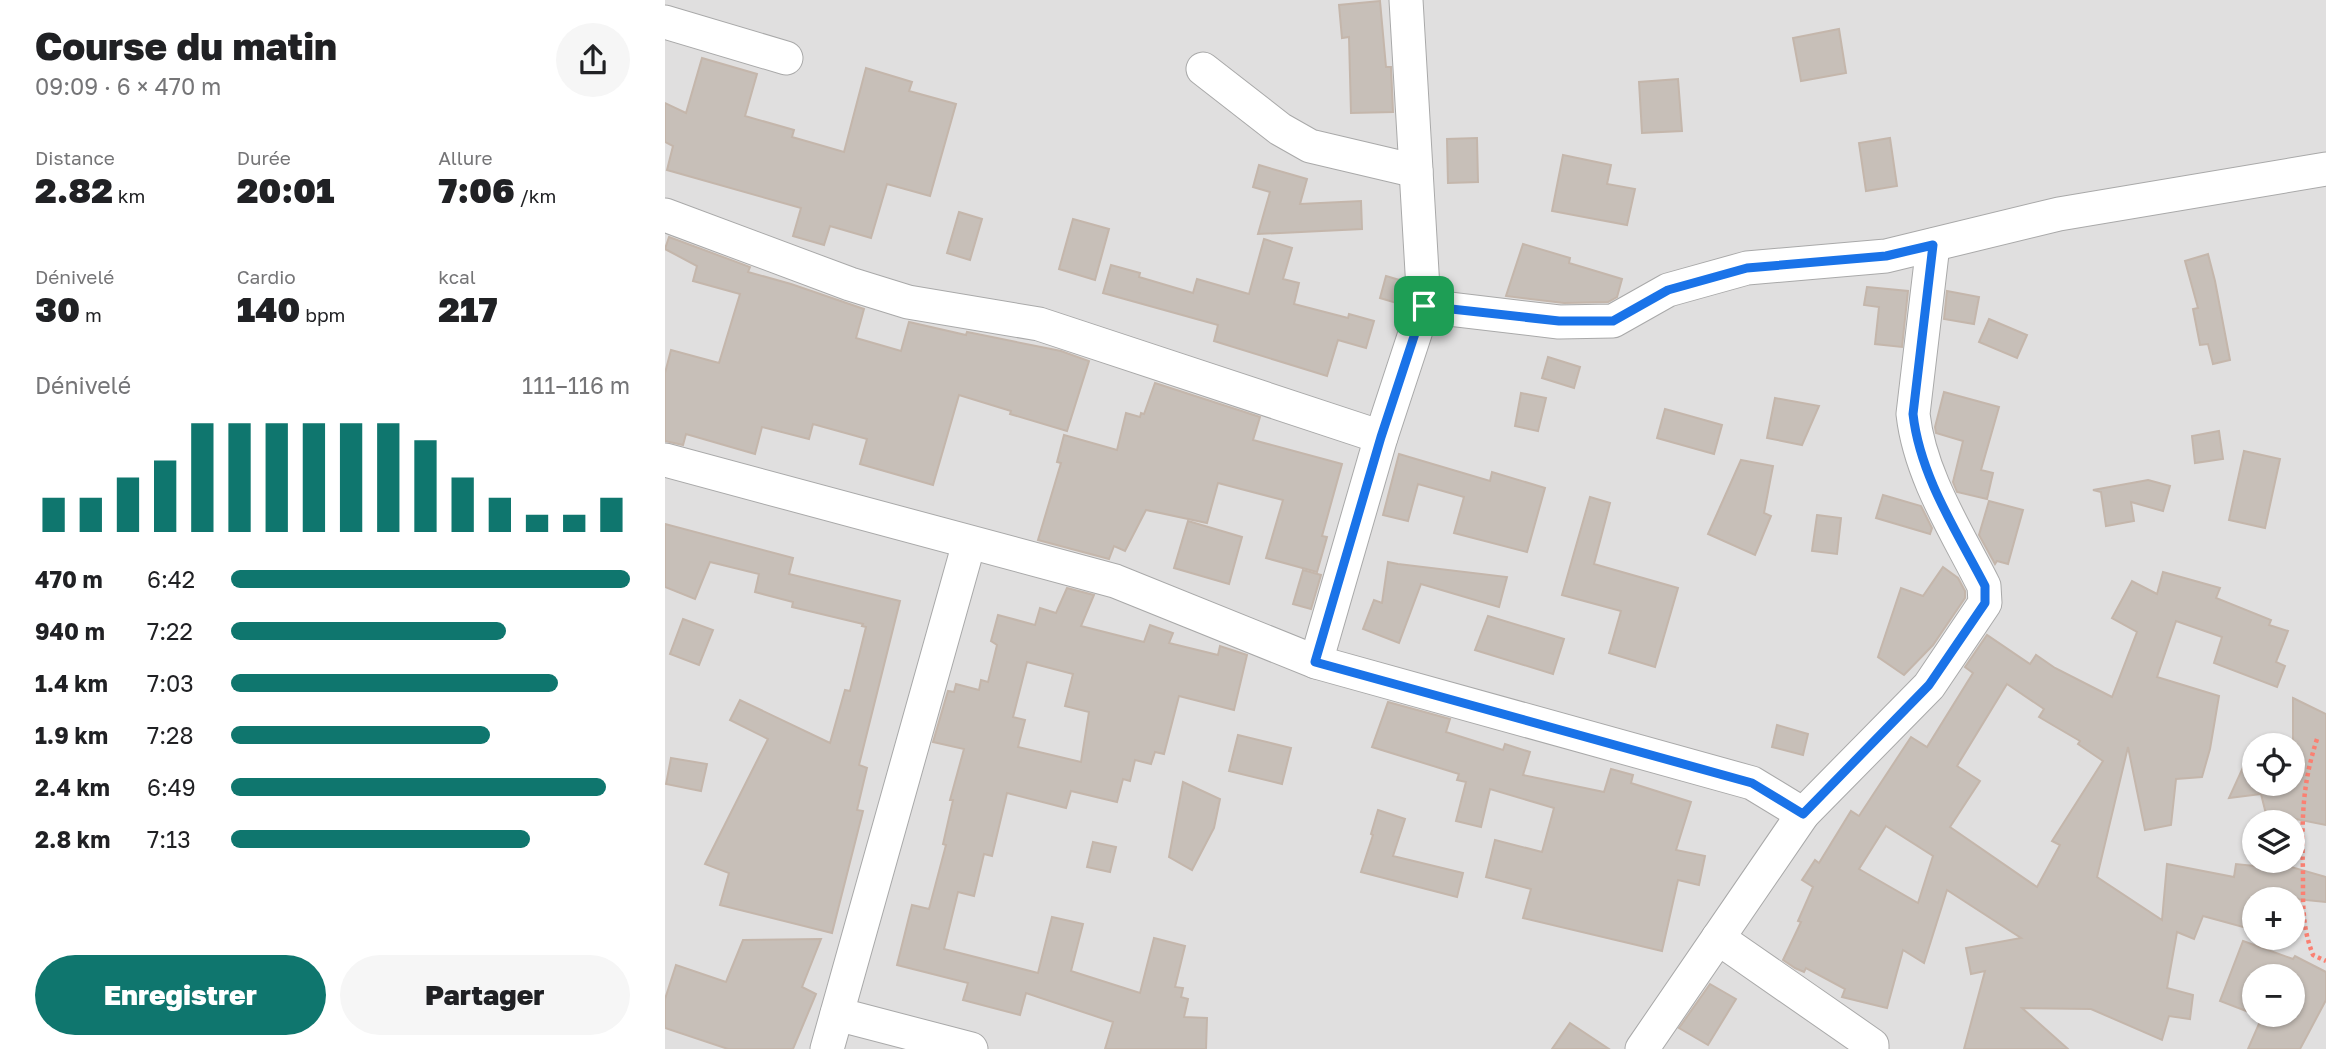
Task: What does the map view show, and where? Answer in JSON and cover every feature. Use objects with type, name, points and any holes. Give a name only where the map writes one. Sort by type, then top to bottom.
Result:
[{"type":"street","points":[[1315,662],[1381,437],[1424,306],[1406,0]]},
{"type":"street","points":[[665,22],[786,58]]},
{"type":"street","points":[[1203,69],[1280,129],[1310,146],[1416,171]]},
{"type":"street","points":[[1424,306],[1559,321],[1613,321],[1668,290],[1747,268],[1886,256],[2059,214],[2326,169]]},
{"type":"street","points":[[665,215],[850,284],[908,302],[1039,324],[1381,437]]},
{"type":"street","points":[[1642,1049],[1803,814],[1929,685],[1985,603],[1985,586],[1934,487],[1915,435],[1913,414],[1933,245]]},
{"type":"street","points":[[665,460],[1115,581],[1315,662],[1752,783],[1803,814]]},
{"type":"street","points":[[827,1049],[968,542]]},
{"type":"street","points":[[1718,937],[1872,1045],[1872,1049]]},
{"type":"street","points":[[837,1014],[971,1049]]},
{"type":"path","points":[[2317,739],[2309,764],[2301,812],[2304,932],[2313,955],[2326,961]]},
{"type":"shaded area","points":[[665,0],[2326,0],[2326,1049],[665,1049]]},
{"type":"building","points":[[1380,1],[1386,67],[1391,67],[1393,112],[1351,113],[1349,37],[1342,38],[1339,5]]},
{"type":"building","points":[[1839,29],[1846,73],[1801,81],[1793,38]]},
{"type":"building","points":[[702,58],[757,74],[745,116],[794,130],[792,137],[844,152],[866,68],[912,82],[909,91],[956,104],[930,196],[887,184],[871,238],[830,226],[824,245],[793,236],[801,208],[667,170],[673,146],[665,142],[665,103],[686,113]]},
{"type":"building","points":[[1678,79],[1682,131],[1642,133],[1639,82]]},
{"type":"building","points":[[1477,138],[1478,182],[1448,183],[1447,139]]},
{"type":"building","points":[[1890,138],[1897,186],[1866,191],[1859,143]]},
{"type":"building","points":[[1563,155],[1611,165],[1607,184],[1635,189],[1627,225],[1552,211]]},
{"type":"building","points":[[1259,165],[1307,179],[1300,204],[1361,201],[1362,229],[1258,234],[1270,192],[1253,187]]},
{"type":"building","points":[[959,212],[982,219],[970,260],[947,253]]},
{"type":"building","points":[[1073,219],[1109,229],[1095,280],[1059,269]]},
{"type":"building","points":[[669,237],[750,267],[748,272],[864,309],[856,338],[901,351],[909,322],[1061,351],[1089,361],[1067,431],[959,395],[933,485],[860,464],[867,439],[813,424],[809,439],[762,427],[755,454],[686,434],[683,445],[665,441],[665,373],[671,350],[719,363],[740,294],[693,281],[697,266],[665,249]]},
{"type":"building","points":[[1264,239],[1292,248],[1283,279],[1299,283],[1294,304],[1348,318],[1349,314],[1374,321],[1366,348],[1338,340],[1327,376],[1214,341],[1218,325],[1103,293],[1111,265],[1140,273],[1139,277],[1193,293],[1197,279],[1249,294]]},
{"type":"building","points":[[1523,244],[1570,258],[1569,263],[1622,279],[1617,297],[1608,302],[1564,303],[1506,296]]},
{"type":"building","points":[[2208,254],[2230,360],[2213,364],[2208,344],[2200,345],[2193,309],[2198,308],[2185,261]]},
{"type":"building","points":[[1386,276],[1403,281],[1403,305],[1380,298]]},
{"type":"building","points":[[1867,287],[1908,291],[1902,347],[1875,344],[1879,307],[1864,305]]},
{"type":"building","points":[[1947,291],[1979,297],[1974,324],[1944,319]]},
{"type":"building","points":[[1989,319],[2027,335],[2017,358],[1979,342]]},
{"type":"building","points":[[1548,357],[1580,367],[1574,388],[1542,378]]},
{"type":"building","points":[[1155,383],[1260,417],[1253,440],[1342,464],[1322,536],[1327,537],[1317,572],[1266,558],[1283,500],[1218,483],[1207,523],[1146,510],[1125,551],[1114,546],[1109,559],[1038,540],[1061,463],[1057,462],[1064,435],[1117,450],[1126,413],[1140,417],[1141,413],[1144,414]]},
{"type":"building","points":[[1944,392],[1999,407],[1981,470],[1993,473],[1987,499],[1957,492],[1953,482],[1963,441],[1936,433],[1935,427]]},
{"type":"building","points":[[1521,393],[1546,398],[1538,431],[1515,426]]},
{"type":"building","points":[[1775,398],[1819,406],[1802,445],[1767,438]]},
{"type":"building","points":[[1665,409],[1722,425],[1714,454],[1657,438]]},
{"type":"building","points":[[2219,431],[2223,459],[2195,463],[2192,436]]},
{"type":"building","points":[[2244,451],[2280,459],[2265,528],[2229,520]]},
{"type":"building","points":[[1399,454],[1490,481],[1492,472],[1545,488],[1527,552],[1454,533],[1464,497],[1418,484],[1408,521],[1383,515]]},
{"type":"building","points":[[1741,460],[1773,466],[1764,513],[1771,516],[1755,555],[1708,534]]},
{"type":"building","points":[[2148,480],[2170,486],[2163,511],[2131,502],[2134,521],[2106,526],[2101,492],[2093,490]]},
{"type":"building","points":[[1883,495],[1921,506],[1932,528],[1930,534],[1876,518]]},
{"type":"building","points":[[1590,497],[1610,503],[1594,564],[1678,588],[1655,667],[1609,653],[1621,611],[1562,595]]},
{"type":"building","points":[[1989,501],[2023,510],[2008,564],[1997,561],[1995,564],[1979,535]]},
{"type":"building","points":[[1817,515],[1841,518],[1837,554],[1812,551]]},
{"type":"building","points":[[1188,521],[1242,537],[1229,584],[1174,568]]},
{"type":"building","points":[[665,524],[793,558],[789,574],[900,601],[859,765],[867,768],[857,810],[863,811],[832,933],[720,905],[729,873],[705,864],[768,739],[730,720],[740,700],[830,743],[845,690],[850,691],[866,627],[862,626],[863,624],[792,607],[793,602],[755,592],[759,574],[710,562],[695,599],[665,587]]},
{"type":"building","points":[[1388,562],[1507,577],[1499,607],[1421,584],[1399,643],[1363,629],[1374,600],[1382,603]]},
{"type":"building","points":[[1943,567],[1958,578],[1965,591],[1965,598],[1933,645],[1904,675],[1878,657],[1901,588],[1923,596]]},
{"type":"building","points":[[1303,570],[1321,575],[1311,609],[1293,604]]},
{"type":"building","points":[[2163,572],[2220,588],[2216,598],[2271,620],[2269,625],[2288,631],[2276,662],[2285,666],[2277,687],[2214,663],[2222,637],[2176,621],[2157,677],[2219,696],[2202,777],[2176,779],[2171,825],[2145,830],[2128,747],[2097,877],[2162,920],[2167,864],[2234,877],[2236,864],[2242,865],[2242,873],[2305,871],[2326,877],[2326,902],[2305,900],[2305,887],[2242,887],[2242,927],[2203,916],[2194,939],[2177,932],[2167,988],[2193,995],[2190,1019],[2169,1016],[2162,1040],[2091,1009],[2022,1008],[2068,1049],[1964,1049],[1985,971],[1971,974],[1966,948],[2021,938],[1947,890],[1924,963],[1903,950],[1887,1008],[1842,997],[1845,989],[1806,968],[1804,972],[1783,960],[1801,922],[1798,921],[1813,887],[1802,880],[1815,860],[1819,863],[1851,811],[1859,816],[1911,737],[1927,747],[1973,673],[1965,667],[1987,635],[2030,664],[2036,655],[2055,668],[2112,697],[2137,632],[2112,618],[2132,581],[2157,594]],"holes":[[[2007,684],[2044,709],[2039,717],[2080,741],[2078,744],[2103,761],[2052,841],[2060,845],[2037,887],[1950,827],[1980,781],[1957,766]],[[1886,826],[1933,856],[1918,903],[1859,869]]]},
{"type":"building","points":[[1067,588],[1094,595],[1081,626],[1144,642],[1150,625],[1173,633],[1169,643],[1218,655],[1220,646],[1247,655],[1234,710],[1179,696],[1164,754],[1155,752],[1151,764],[1135,760],[1130,781],[1123,779],[1117,802],[1071,791],[1066,808],[1007,793],[992,856],[984,854],[974,896],[958,892],[944,949],[1038,973],[1052,917],[1083,924],[1071,971],[1140,993],[1154,938],[1185,946],[1175,987],[1183,988],[1181,997],[1188,999],[1184,1017],[1207,1018],[1206,1049],[1105,1049],[1113,1022],[1026,993],[1020,1015],[963,1000],[968,983],[897,965],[912,905],[929,909],[946,845],[943,844],[953,800],[950,800],[964,749],[933,742],[948,691],[954,692],[956,684],[979,690],[981,680],[988,682],[997,645],[991,641],[998,615],[1035,625],[1040,608],[1056,613]],"holes":[[[1027,662],[1073,674],[1065,706],[1089,712],[1081,762],[1018,747],[1025,720],[1013,717]]]},
{"type":"building","points":[[1488,616],[1564,639],[1553,674],[1475,650]]},
{"type":"building","points":[[683,619],[713,630],[699,665],[670,654]]},
{"type":"building","points":[[2293,698],[2326,714],[2326,825],[2305,821],[2305,810],[2265,810],[2262,796],[2305,796],[2305,733],[2293,733]]},
{"type":"building","points":[[1388,702],[1450,719],[1446,732],[1503,750],[1505,744],[1530,752],[1523,775],[1604,792],[1611,769],[1633,775],[1631,783],[1691,802],[1676,850],[1705,856],[1699,885],[1678,880],[1662,951],[1523,918],[1531,889],[1486,877],[1495,840],[1542,852],[1554,808],[1490,789],[1481,827],[1456,821],[1466,782],[1457,780],[1459,774],[1372,747]]},
{"type":"building","points":[[1777,725],[1808,734],[1803,755],[1772,747]]},
{"type":"building","points":[[1238,735],[1291,748],[1282,784],[1229,771]]},
{"type":"building","points":[[671,758],[707,764],[701,791],[666,784]]},
{"type":"building","points":[[2242,770],[2242,796],[2245,796],[2229,798]]},
{"type":"building","points":[[1183,782],[1220,799],[1214,828],[1192,870],[1169,857]]},
{"type":"building","points":[[1378,810],[1405,819],[1393,856],[1463,873],[1457,897],[1361,872]]},
{"type":"building","points":[[1093,842],[1116,847],[1110,872],[1087,867]]},
{"type":"building","points":[[821,939],[802,987],[816,994],[793,1049],[728,1049],[665,1028],[665,999],[676,965],[726,982],[743,940]]},
{"type":"building","points":[[2242,944],[2242,950],[2268,950],[2293,959],[2295,956],[2326,972],[2326,1000],[2300,1049],[2248,1049],[2258,1027],[2305,1027],[2305,964],[2242,964],[2242,1009],[2220,1001]]},
{"type":"building","points":[[1710,984],[1736,999],[1708,1045],[1679,1028]]},
{"type":"building","points":[[1570,1023],[1609,1049],[1552,1049]]},
{"type":"route","points":[[1933,245],[1913,414],[1915,435],[1934,487],[1985,586],[1985,603],[1929,685],[1803,814],[1752,783],[1315,662],[1381,437],[1424,306],[1559,321],[1613,321],[1668,290],[1747,268],[1886,256],[1933,245]]}]
